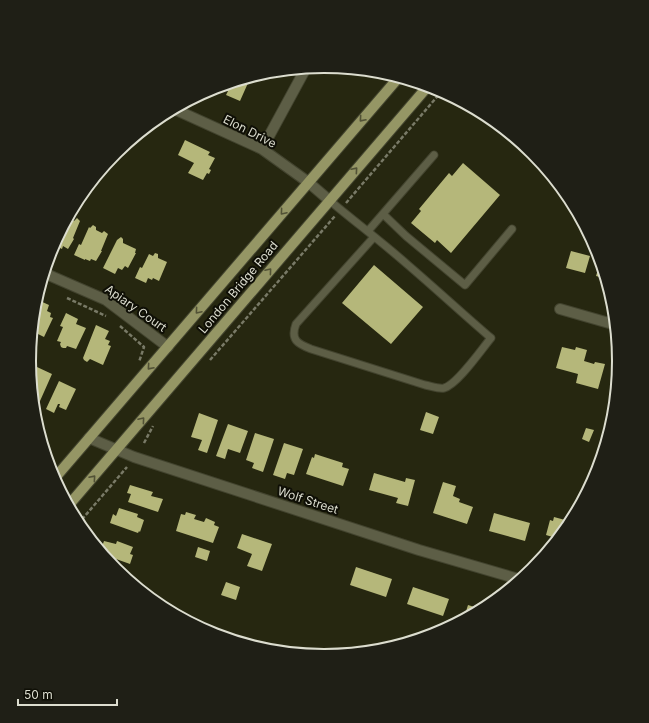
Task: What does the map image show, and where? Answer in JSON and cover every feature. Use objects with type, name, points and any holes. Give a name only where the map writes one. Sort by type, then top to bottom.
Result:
[{"type":"main road","name":"London Bridge Road","points":[[59,473],[395,82]]},
{"type":"main road","name":"London Bridge Road","points":[[72,501],[424,91]]},
{"type":"street","points":[[262,149],[303,74]]},
{"type":"street","name":"Elon Drive","points":[[180,112],[262,149],[308,182],[329,200]]},
{"type":"street","name":"Apiary Court","points":[[49,275],[106,300],[168,347]]},
{"type":"street","points":[[560,309],[611,323]]},
{"type":"street","name":"Wolf Street","points":[[89,438],[116,450],[419,550],[515,578]]},
{"type":"lane","points":[[368,231],[434,155]]},
{"type":"lane","points":[[329,200],[407,264],[491,338],[457,380],[450,386],[437,388],[425,385],[311,349],[296,341],[294,331],[296,324],[374,237]]},
{"type":"lane","points":[[383,214],[406,236],[465,286],[512,229]]},
{"type":"path","points":[[210,360],[438,96]]},
{"type":"path","points":[[66,298],[108,316]]},
{"type":"path","points":[[120,326],[144,347],[140,361],[135,366]]},
{"type":"path","points":[[144,443],[158,420]]},
{"type":"path","points":[[83,518],[127,467]]},
{"type":"building","points":[[248,84],[240,101],[226,95],[228,91],[226,90]]},
{"type":"building","points":[[185,140],[210,152],[208,155],[215,158],[209,169],[211,170],[209,174],[207,173],[203,180],[188,173],[194,163],[178,155]]},
{"type":"building","points":[[463,163],[500,195],[451,253],[437,240],[435,243],[411,223],[421,211],[419,209],[449,173],[452,176]]},
{"type":"building","points":[[77,218],[80,221],[73,238],[74,239],[68,249],[63,246],[62,249],[60,248],[66,234],[73,221]]},
{"type":"building","points":[[93,225],[96,227],[96,230],[102,233],[104,231],[108,234],[102,251],[96,261],[91,259],[90,261],[74,255],[79,244],[81,245],[89,227],[90,228]]},
{"type":"building","points":[[121,237],[123,239],[123,243],[136,249],[136,253],[128,268],[125,266],[122,270],[118,268],[115,274],[103,268],[117,240]]},
{"type":"building","points":[[571,251],[590,256],[585,273],[566,268]]},
{"type":"building","points":[[155,253],[158,254],[158,258],[167,262],[159,281],[153,278],[152,280],[148,278],[146,283],[135,278],[140,267],[142,268],[149,254],[153,256]]},
{"type":"building","points":[[374,265],[423,307],[391,344],[342,303]]},
{"type":"building","points":[[598,269],[600,277],[596,276]]},
{"type":"building","points":[[43,302],[49,305],[47,311],[51,313],[50,317],[53,318],[44,337],[37,334]]},
{"type":"building","points":[[66,313],[78,319],[76,324],[86,328],[76,349],[67,346],[66,348],[63,348],[60,344],[61,342],[57,341],[63,327],[60,326]]},
{"type":"building","points":[[96,325],[109,331],[105,339],[110,341],[108,345],[111,346],[103,365],[90,359],[87,362],[83,358]]},
{"type":"building","points":[[562,347],[575,350],[576,347],[587,350],[584,361],[594,364],[595,362],[605,364],[598,389],[576,383],[578,374],[556,368]]},
{"type":"building","points":[[37,367],[52,374],[39,403],[38,399]]},
{"type":"building","points":[[59,381],[76,389],[66,410],[59,407],[60,404],[58,404],[54,413],[46,409]]},
{"type":"building","points":[[426,412],[439,417],[433,434],[420,430]]},
{"type":"building","points":[[199,413],[218,420],[207,453],[198,450],[202,440],[191,437]]},
{"type":"building","points":[[228,424],[248,431],[240,453],[228,449],[225,459],[216,456]]},
{"type":"building","points":[[586,428],[594,430],[589,442],[582,439]]},
{"type":"building","points":[[255,433],[274,439],[263,472],[252,468],[254,463],[246,460]]},
{"type":"building","points":[[284,443],[303,449],[294,475],[287,473],[285,479],[273,475]]},
{"type":"building","points":[[315,454],[343,463],[342,467],[349,469],[343,486],[306,474],[312,457],[314,458]]},
{"type":"building","points":[[374,473],[405,482],[406,478],[415,480],[408,506],[396,503],[398,498],[369,490]]},
{"type":"building","points":[[443,482],[456,486],[453,496],[460,499],[459,502],[473,507],[467,524],[433,513]]},
{"type":"building","points":[[130,485],[153,492],[151,496],[163,499],[158,512],[128,502],[131,494],[127,493]]},
{"type":"building","points":[[119,508],[138,514],[137,517],[144,520],[140,532],[139,531],[138,533],[110,523],[113,514],[116,516]]},
{"type":"building","points":[[186,512],[196,515],[194,519],[204,522],[206,518],[215,522],[214,525],[219,527],[213,543],[176,531],[181,514],[185,515]]},
{"type":"building","points":[[494,513],[530,523],[525,541],[489,531]]},
{"type":"building","points":[[554,517],[565,520],[553,537],[546,535],[550,520],[553,521]]},
{"type":"building","points":[[242,534],[272,544],[262,571],[247,566],[252,554],[237,548]]},
{"type":"building","points":[[104,541],[116,544],[117,541],[133,547],[130,554],[133,555],[130,564],[113,558],[102,545]]},
{"type":"building","points":[[198,547],[210,551],[207,561],[195,557]]},
{"type":"building","points":[[356,567],[392,579],[386,597],[350,585]]},
{"type":"building","points":[[226,582],[240,587],[236,600],[221,595]]},
{"type":"building","points":[[413,587],[449,599],[443,616],[407,604]]},
{"type":"building","points":[[468,605],[475,607],[469,611],[466,613]]}]
